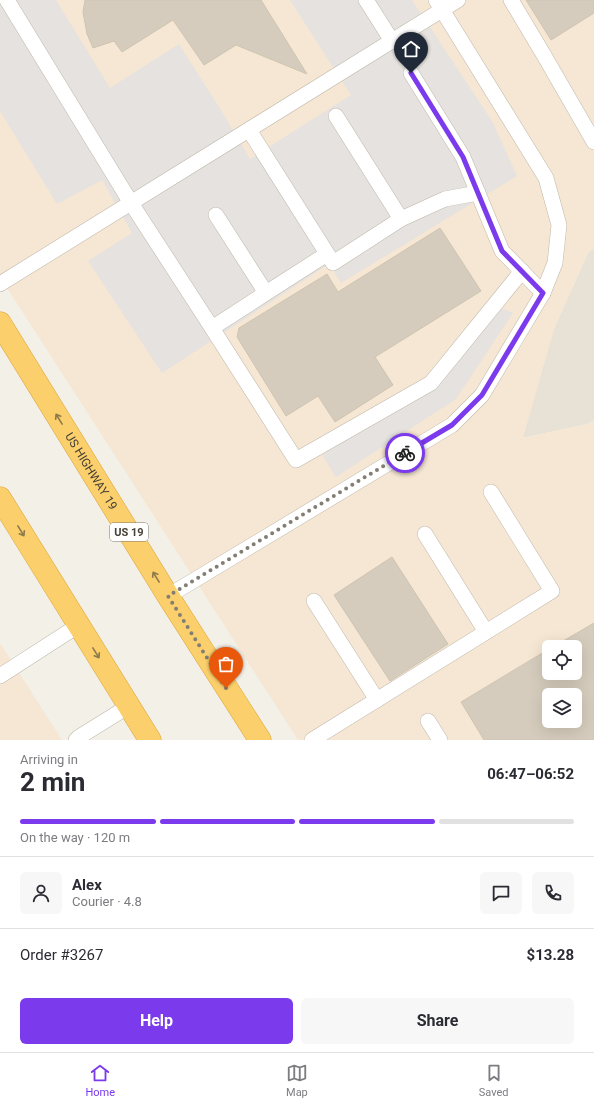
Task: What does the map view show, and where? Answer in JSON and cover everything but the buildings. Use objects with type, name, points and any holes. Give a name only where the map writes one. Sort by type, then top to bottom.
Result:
[{"type":"highway","name":"US HIGHWAY 19","points":[[0,323],[168,596],[260,740]]},
{"type":"highway","points":[[0,498],[150,740]]},
{"type":"lane","points":[[7,0],[131,203],[296,460],[430,383],[522,272]]},
{"type":"lane","points":[[366,0],[392,41]]},
{"type":"lane","points":[[0,284],[392,41],[439,5],[458,0]]},
{"type":"lane","points":[[511,0],[594,142]]},
{"type":"lane","points":[[168,596],[452,425],[482,395],[543,293],[555,263],[559,225],[546,178],[439,5]]},
{"type":"lane","points":[[411,73],[463,157],[502,251],[543,293]]},
{"type":"lane","points":[[336,116],[401,219]]},
{"type":"lane","points":[[249,130],[333,263],[401,219],[446,199],[478,194]]},
{"type":"lane","points":[[216,215],[266,293]]},
{"type":"lane","points":[[212,328],[327,254]]},
{"type":"lane","points":[[312,740],[552,591],[491,492]]},
{"type":"lane","points":[[426,534],[486,632]]},
{"type":"lane","points":[[314,601],[377,700]]},
{"type":"lane","points":[[0,676],[79,625]]},
{"type":"lane","points":[[76,740],[129,706]]},
{"type":"lane","points":[[428,721],[440,740]]},
{"type":"shaded area","points":[[0,0],[594,0],[594,248],[588,253],[554,329],[523,438],[587,424],[594,420],[594,740],[298,740],[0,277]]},
{"type":"shaded area","points":[[0,0],[56,0],[110,88],[179,44],[250,159],[351,95],[290,0],[412,0],[492,121],[517,176],[341,283],[329,264],[162,373],[88,261],[132,233],[102,180],[57,204],[0,111]]},
{"type":"shaded area","points":[[594,248],[594,420],[587,424],[522,438],[554,329],[588,253]]},
{"type":"shaded area","points":[[490,304],[513,313],[456,399],[336,477],[322,455],[437,383]]},
{"type":"shaded area","points":[[0,643],[62,740],[0,740]]},
{"type":"way so far","points":[[226,688],[168,596],[405,453]]},
{"type":"route","points":[[405,453],[452,425],[482,395],[543,293],[502,251],[463,157],[411,73]]}]
